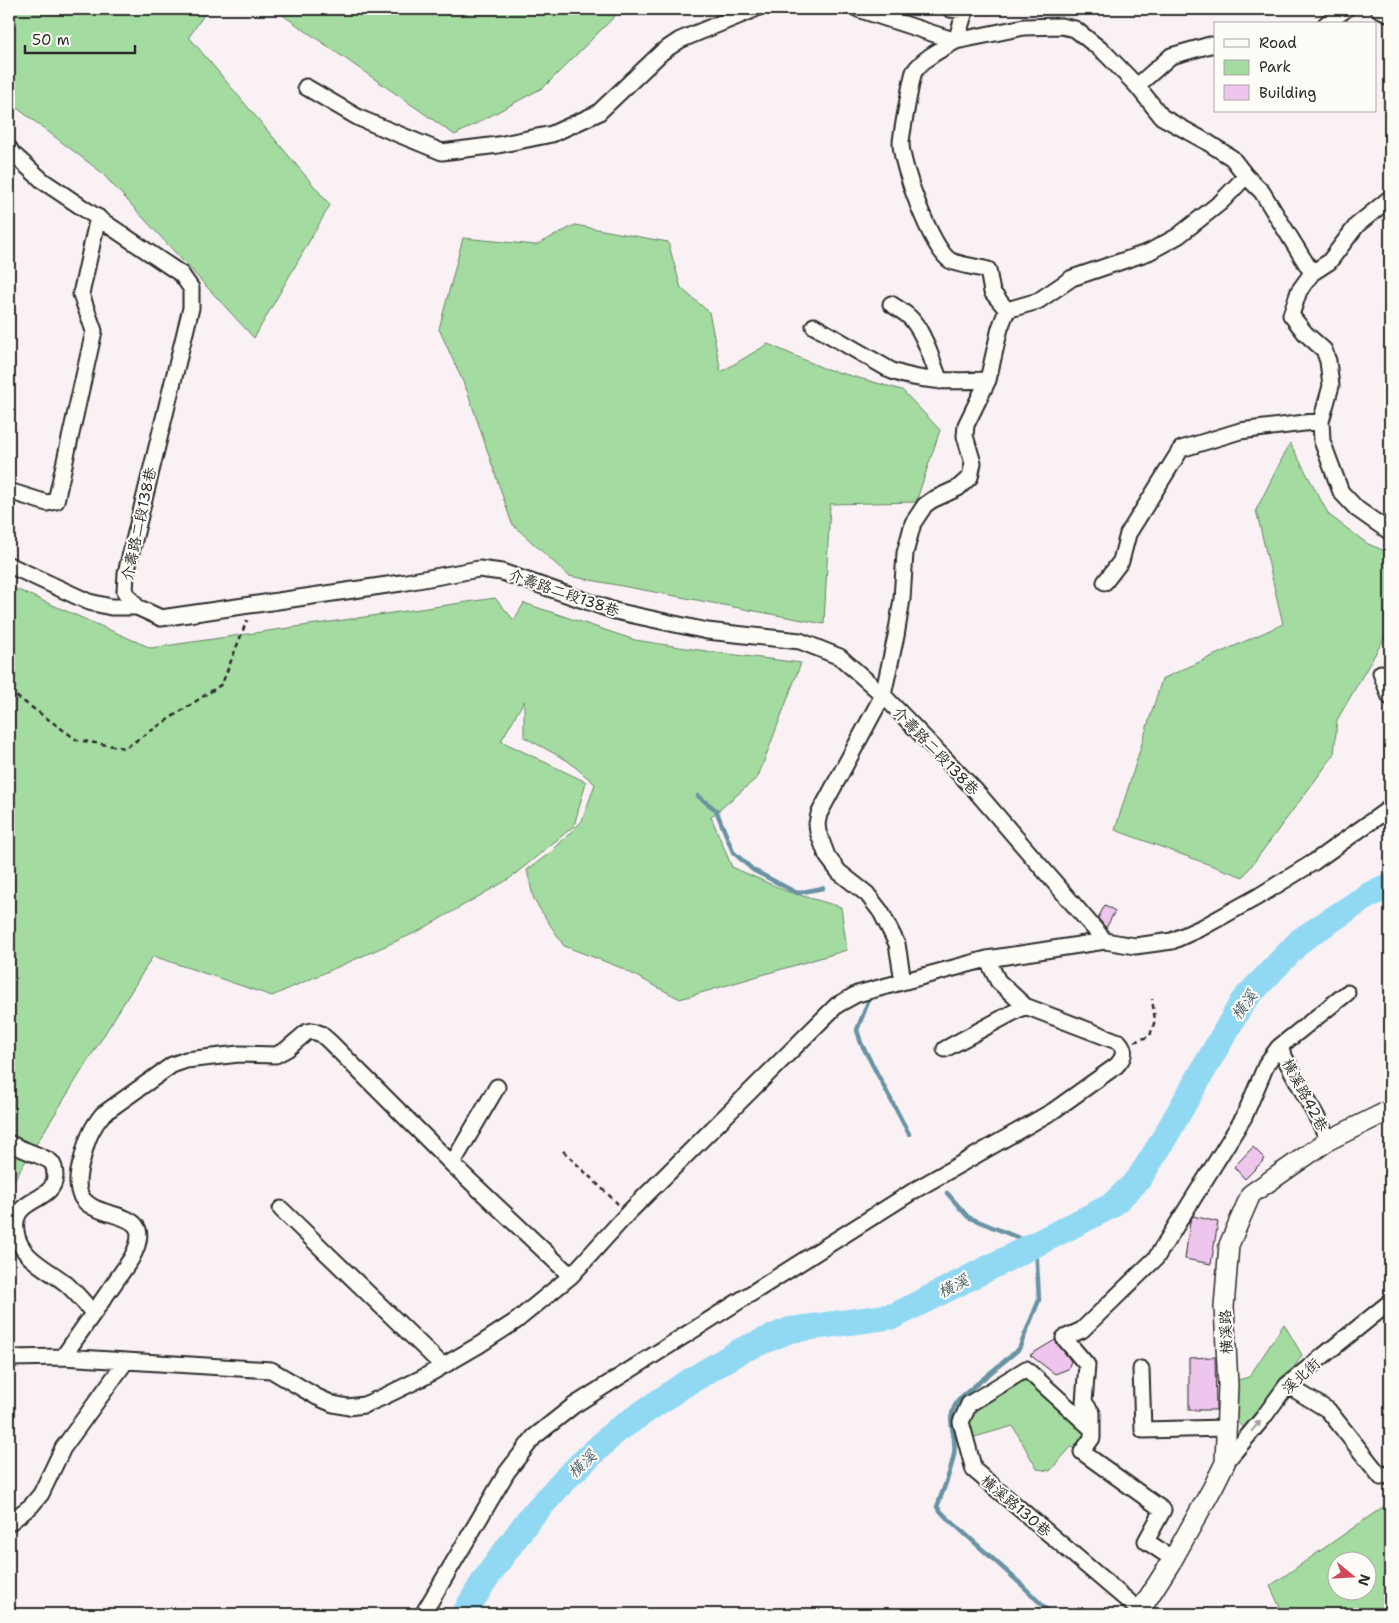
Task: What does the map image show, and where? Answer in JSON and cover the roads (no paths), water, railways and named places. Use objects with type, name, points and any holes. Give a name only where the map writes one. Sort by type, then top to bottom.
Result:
[{"type":"main road","name":"橫溪路","points":[[1139,1612],[1173,1559],[1225,1464],[1228,1385],[1224,1307],[1229,1244],[1251,1194],[1329,1140],[1390,1110]]},
{"type":"street","points":[[306,87],[358,118],[442,152],[498,145],[552,134],[598,113],[662,52],[680,40],[755,9]]},
{"type":"street","points":[[858,9],[956,41]]},
{"type":"street","points":[[950,9],[965,11],[956,41]]},
{"type":"street","points":[[1329,22],[1346,9]]},
{"type":"street","points":[[1379,9],[1390,14]]},
{"type":"street","points":[[1007,310],[992,292],[988,270],[950,260],[938,247],[910,184],[901,143],[913,73],[926,60],[956,41],[1024,27],[1061,26],[1075,28],[1105,54],[1137,86],[1162,117],[1232,158],[1262,192],[1312,273]]},
{"type":"street","points":[[1137,86],[1171,56],[1210,45],[1214,46]]},
{"type":"street","name":"介壽路二段138巷","points":[[9,148],[43,181],[181,274],[191,288],[191,308],[126,573],[126,592],[137,607],[161,618],[401,583],[479,569],[502,572],[615,611],[708,631],[800,641],[840,657],[883,695],[974,789],[1105,941]]},
{"type":"street","points":[[1007,310],[1038,301],[1072,278],[1149,252],[1178,236],[1221,202],[1246,176]]},
{"type":"street","points":[[1390,198],[1357,225],[1329,262],[1312,273],[1299,291],[1290,315],[1305,333],[1324,350],[1328,361],[1330,386],[1321,422],[1322,441],[1341,492],[1358,509],[1390,532]]},
{"type":"street","points":[[9,491],[47,503],[56,501],[94,331],[81,294],[98,217]]},
{"type":"street","points":[[891,304],[914,321],[940,381]]},
{"type":"street","points":[[903,981],[897,944],[881,912],[867,894],[832,865],[826,856],[817,824],[819,814],[883,695],[896,636],[909,536],[913,523],[925,505],[958,488],[970,477],[973,463],[965,436],[966,425],[988,380],[1000,328],[1007,310]]},
{"type":"street","points":[[814,326],[892,372],[905,376],[940,381],[988,380]]},
{"type":"street","points":[[1105,582],[1121,561],[1128,534],[1181,450],[1240,431],[1321,422]]},
{"type":"street","points":[[9,565],[89,602],[111,607],[137,607]]},
{"type":"street","points":[[1381,673],[1390,697]]},
{"type":"street","points":[[9,1358],[63,1357],[271,1370],[317,1397],[333,1404],[348,1407],[364,1405],[383,1398],[443,1366],[516,1321],[571,1276],[628,1213],[837,1005],[857,994],[987,959],[1105,941],[1135,946],[1172,941],[1203,927],[1259,896],[1314,862],[1390,808]]},
{"type":"street","points":[[423,1614],[507,1472],[534,1437],[573,1406],[915,1190],[1053,1111],[1122,1060],[1124,1046],[1025,1006],[998,981],[987,959]]},
{"type":"street","name":"橫溪路42巷","points":[[1329,1140],[1279,1047],[1347,992]]},
{"type":"street","points":[[945,1049],[1025,1006]]},
{"type":"street","points":[[63,1357],[131,1259],[138,1246],[140,1237],[139,1229],[133,1223],[86,1202],[80,1194],[79,1168],[85,1146],[91,1131],[103,1114],[172,1066],[186,1060],[226,1055],[276,1055],[287,1049],[299,1037],[313,1031],[321,1034],[452,1164],[571,1276]]},
{"type":"street","points":[[1173,1559],[1146,1541],[1162,1510],[1082,1452],[1092,1438],[1092,1413],[1084,1402],[1087,1365],[1064,1338],[1082,1330],[1156,1258],[1244,1117],[1267,1063],[1279,1047]]},
{"type":"street","points":[[452,1164],[498,1087]]},
{"type":"street","points":[[9,1143],[45,1158],[51,1162],[55,1171],[55,1180],[51,1189],[46,1194],[27,1203],[18,1214],[16,1232],[19,1241],[36,1264],[63,1281],[93,1313]]},
{"type":"street","points":[[281,1209],[443,1366]]},
{"type":"street","name":"溪北街","points":[[1225,1464],[1287,1385],[1390,1302]]},
{"type":"street","points":[[9,1523],[31,1506],[41,1494],[63,1448],[126,1361]]},
{"type":"street","name":"橫溪路130巷","points":[[1092,1429],[1026,1369],[969,1404],[961,1422],[974,1470],[1139,1612]]},
{"type":"street","points":[[1141,1369],[1143,1430],[1226,1428]]},
{"type":"street","points":[[1287,1385],[1328,1410],[1381,1477],[1390,1473]]},
{"type":"waterway","points":[[698,796],[716,810],[733,852],[753,870],[797,893],[823,888]]},
{"type":"waterway","name":"橫溪","points":[[464,1614],[484,1581],[529,1519],[565,1479],[616,1431],[682,1386],[742,1350],[790,1330],[894,1316],[1111,1206],[1138,1180],[1243,1001],[1301,940],[1369,895],[1390,886]]},
{"type":"waterway","points":[[870,997],[857,1030],[861,1043],[909,1134]]},
{"type":"waterway","points":[[947,1193],[968,1217],[1036,1245],[1039,1300],[1019,1349],[960,1398],[955,1406],[951,1420],[955,1446],[954,1454],[937,1507],[1051,1614]]}]
